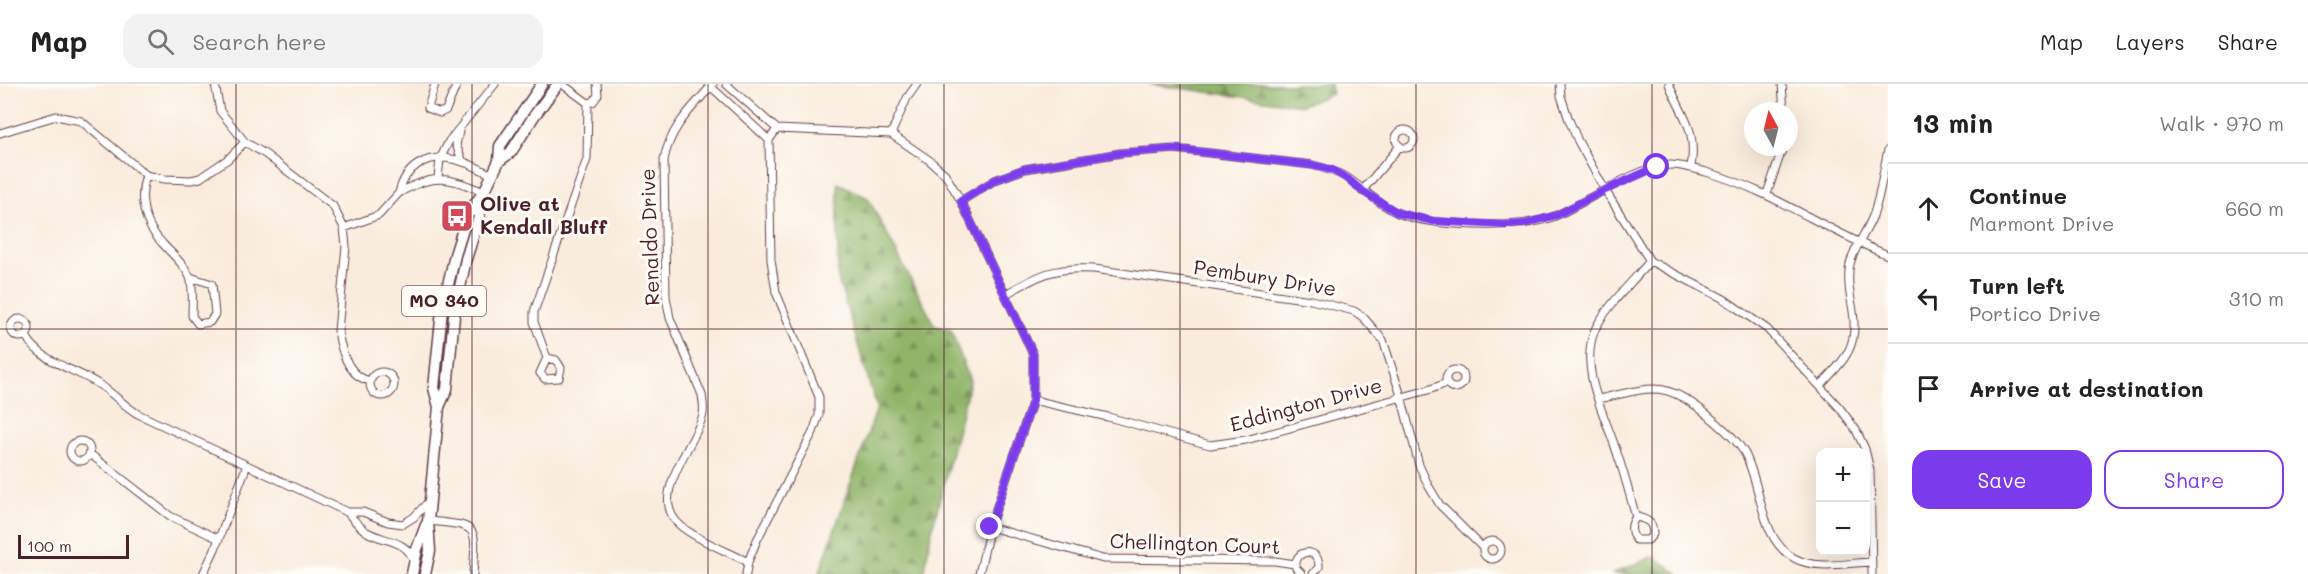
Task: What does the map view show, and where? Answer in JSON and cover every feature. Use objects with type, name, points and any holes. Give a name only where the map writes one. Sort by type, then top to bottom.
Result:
[{"type":"main road","name":"MO 340","points":[[425,574],[430,551],[428,521],[439,407],[447,389],[454,316],[461,278],[478,217],[481,196],[499,161],[500,147],[542,84]]},
{"type":"main road","name":"MO 340","points":[[499,161],[511,152],[534,116],[560,84]]},
{"type":"main road","name":"MO 340","points":[[413,569],[417,549],[428,521]]},
{"type":"street","points":[[215,84],[220,111],[245,142],[265,154],[333,206],[344,228],[346,246],[338,331],[340,345],[347,363],[363,380],[370,381]]},
{"type":"street","points":[[435,84],[428,108],[440,113],[446,111],[457,84]]},
{"type":"street","points":[[438,178],[440,159],[449,141],[495,84]]},
{"type":"street","points":[[560,84],[588,103]]},
{"type":"street","points":[[588,103],[593,102],[598,95],[597,84]]},
{"type":"street","points":[[726,84],[777,129],[891,134],[945,174],[961,201],[1033,354],[1033,400],[990,527],[979,574]]},
{"type":"street","points":[[891,134],[907,98],[917,84]]},
{"type":"street","points":[[1560,84],[1561,96],[1569,120],[1605,190],[1650,261],[1732,303],[1767,330],[1820,386],[1856,430],[1865,449],[1870,470],[1872,574]]},
{"type":"street","points":[[1668,84],[1677,106],[1689,124],[1693,152],[1691,168]]},
{"type":"street","points":[[1782,84],[1783,102]]},
{"type":"street","points":[[711,85],[769,140]]},
{"type":"street","name":"Renaldo Drive","points":[[711,85],[672,133],[664,160],[666,297],[670,318],[702,395],[704,407],[700,424],[669,488],[668,504],[674,519],[681,527],[748,562]]},
{"type":"street","points":[[548,358],[534,322],[534,312],[587,159],[588,103]]},
{"type":"street","points":[[0,133],[45,118],[67,117],[81,121],[146,175],[180,180],[200,178],[228,159],[245,142]]},
{"type":"street","points":[[460,128],[456,146],[463,162]]},
{"type":"street","points":[[746,574],[757,540],[817,424],[819,415],[819,397],[776,292],[773,278],[769,140],[777,129]]},
{"type":"street","points":[[1362,191],[1400,146]]},
{"type":"street","points":[[961,201],[988,184],[1024,169],[1121,153],[1175,149],[1312,165],[1332,170],[1398,213],[1433,221],[1503,225],[1543,220],[1657,167],[1672,165],[1716,175],[1767,194],[1858,243],[1888,255]]},
{"type":"street","points":[[1820,386],[1846,357],[1853,344],[1855,319],[1848,276],[1858,243],[1874,214],[1888,150]]},
{"type":"street","points":[[1767,194],[1780,156]]},
{"type":"street","points":[[399,193],[402,180],[416,165],[440,159],[463,162],[492,175]]},
{"type":"street","points":[[146,175],[141,201],[149,225],[159,241],[184,267],[190,277],[192,316],[198,324],[210,322],[215,314],[212,284],[190,277]]},
{"type":"street","points":[[344,228],[378,214],[399,193],[418,183],[438,178],[462,183],[481,196]]},
{"type":"street","points":[[1635,517],[1618,454],[1592,380],[1591,350],[1593,334],[1600,319],[1650,261]]},
{"type":"street","name":"Pembury Drive","points":[[1006,294],[1041,275],[1060,269],[1094,268],[1311,300],[1354,311],[1363,317],[1383,340],[1419,465],[1428,485],[1440,505],[1484,548]]},
{"type":"street","points":[[26,336],[42,355],[90,378],[125,406],[346,512],[366,531],[404,546],[412,556],[413,569]]},
{"type":"street","name":"Eddington Drive","points":[[1033,400],[1108,417],[1210,445],[1246,440],[1447,383]]},
{"type":"street","points":[[1598,399],[1648,388],[1666,389],[1692,402],[1721,426],[1743,451],[1755,479],[1771,534],[1779,548],[1794,558],[1810,564],[1871,562]]},
{"type":"street","points":[[90,454],[171,516],[219,539]]},
{"type":"street","points":[[203,574],[219,539],[246,465]]},
{"type":"street","points":[[346,512],[363,512],[388,522],[403,524],[414,517],[431,500]]},
{"type":"street","points":[[428,521],[466,525],[471,529],[476,541],[473,574]]},
{"type":"street","name":"Chellington Court","points":[[990,527],[1103,560],[1275,561],[1296,564]]},
{"type":"street","name":"Chellington Court","points":[[1302,574],[1296,564],[1298,556],[1303,553],[1313,553],[1319,563],[1317,571],[1313,574]]},
{"type":"green space","points":[[1149,84],[1330,84],[1332,94],[1301,105]]},
{"type":"green space","points":[[838,183],[868,198],[935,326],[951,330],[970,381],[931,534],[924,574],[819,574],[877,408],[838,279]]},
{"type":"green space","points":[[1654,556],[1678,574],[1612,574]]},
{"type":"place","name":"Olive at Kendall Bluff","points":[[457,216]]},
{"type":"route","points":[[990,527],[1033,400],[1033,354],[1030,344],[961,201],[995,180],[1024,169],[1121,153],[1175,149],[1312,165],[1332,170],[1398,213],[1433,221],[1503,225],[1524,224],[1557,215],[1657,167]]}]
